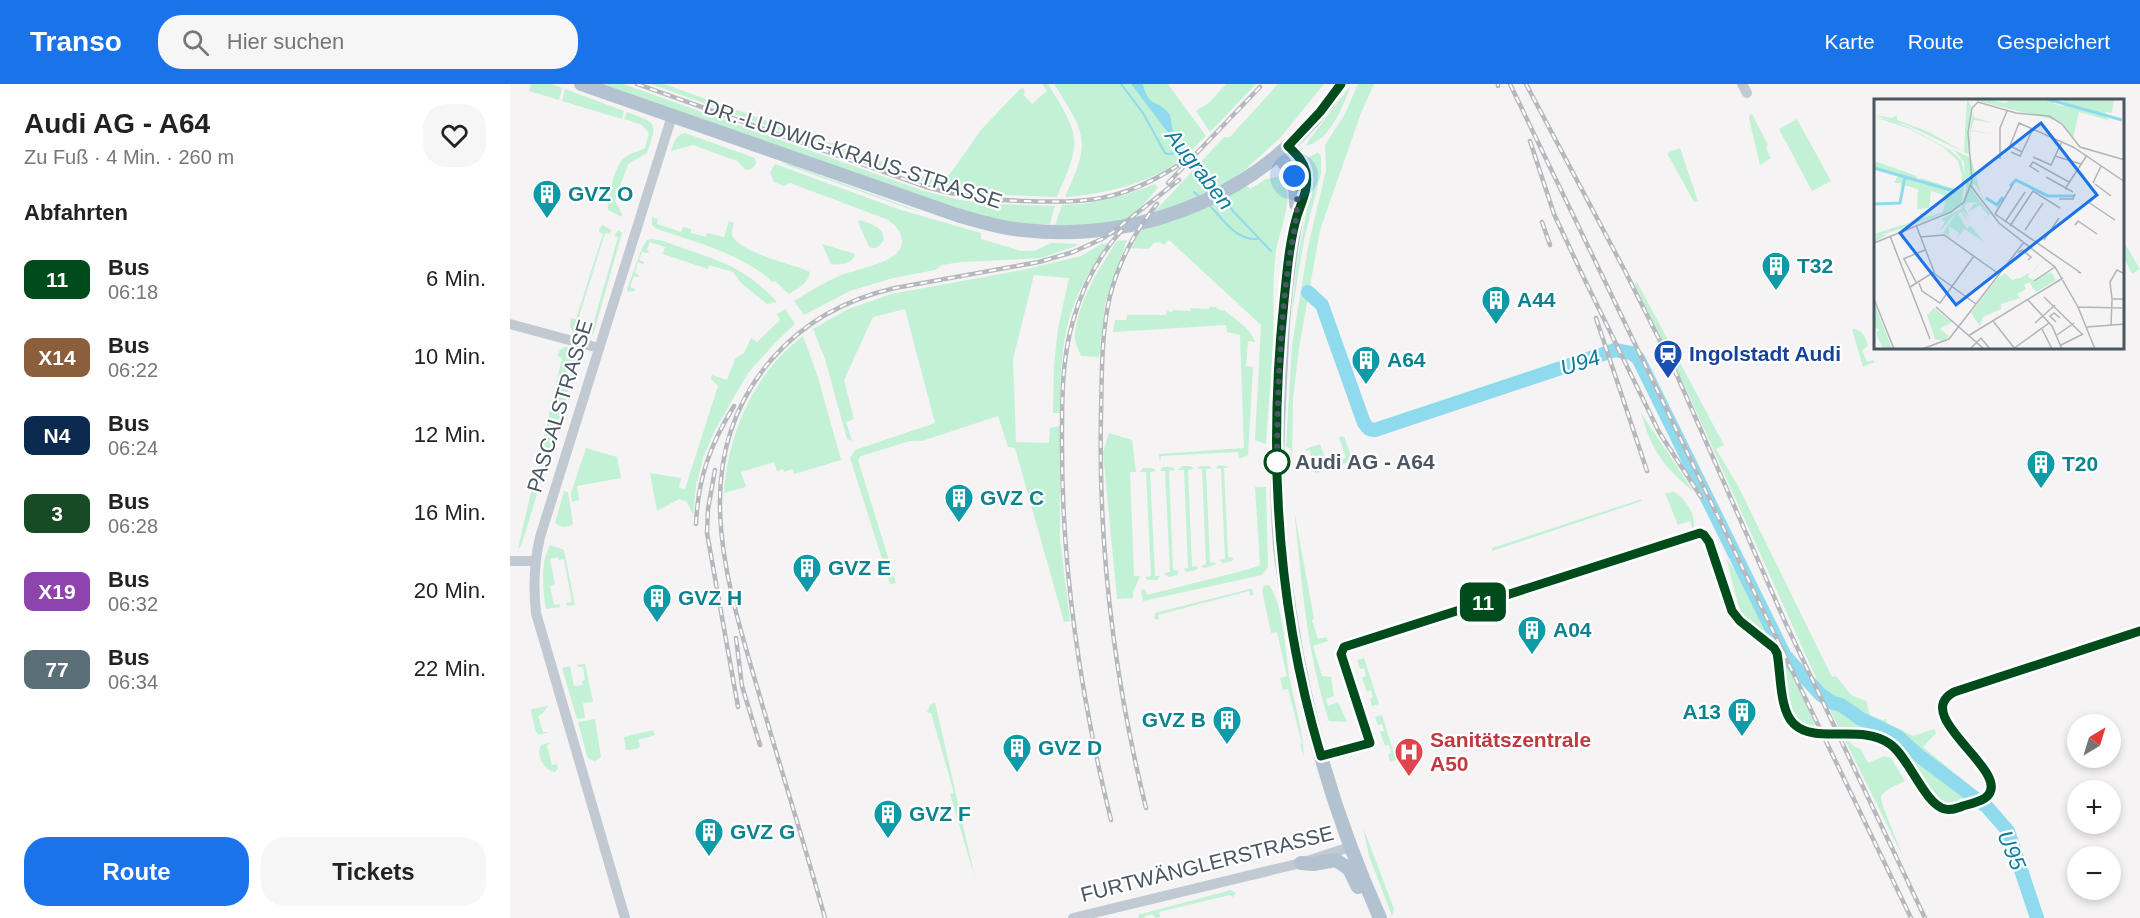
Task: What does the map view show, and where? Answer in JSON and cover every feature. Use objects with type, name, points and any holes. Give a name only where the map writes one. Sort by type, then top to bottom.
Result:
[{"type":"main road","name":"DR.-LUDWIG-KRAUS-STRASSE","points":[[581,84],[922,204],[991,225],[1021,230],[1072,233],[1126,228],[1150,222],[1193,207],[1230,188],[1283,150],[1320,112],[1341,84]]},
{"type":"main road","points":[[1283,150],[1294,176],[1298,214],[1284,305],[1278,406],[1277,479],[1280,547],[1304,695],[1331,793],[1379,917]]},
{"type":"main road","points":[[1301,863],[1313,864],[1336,860],[1344,865],[1352,874],[1365,900],[1379,917]]},
{"type":"street","name":"PASCALSTRASSE","points":[[625,918],[543,639],[535,598],[534,561],[672,116]]},
{"type":"street","points":[[510,324],[599,348]]},
{"type":"street","points":[[510,561],[534,561]]},
{"type":"street","name":"FURTWÄNGLERSTRASSE","points":[[1073,918],[1301,863],[1350,847]]},
{"type":"green space","points":[[531,84],[552,84],[562,88],[559,100],[529,91]]},
{"type":"green space","points":[[601,84],[623,84],[924,191],[960,200],[1055,206],[1050,224],[1009,222],[944,206]]},
{"type":"green space","points":[[651,84],[664,84],[925,177],[935,178],[950,174],[981,130],[1020,89],[1023,88],[1025,92],[1023,94],[1032,104],[1047,91],[1042,84],[1048,84],[1070,123],[1074,148],[1057,197],[973,194],[929,184]]},
{"type":"green space","points":[[1054,84],[1131,84],[1169,133],[1171,118],[1148,100],[1143,84],[1168,84],[1206,136],[1182,159],[1156,175],[1112,190],[1067,197],[1065,196],[1079,162],[1082,149],[1081,138],[1073,114]]},
{"type":"green space","points":[[1226,84],[1256,84],[1210,132],[1196,111],[1209,103]]},
{"type":"green space","points":[[1278,84],[1324,84],[1280,138],[1238,176],[1250,189],[1266,179],[1279,177],[1287,191],[1286,212],[1275,262],[1266,444],[1255,440],[1261,325],[1169,240],[1164,245],[1160,242],[1154,243],[1148,249],[1131,248],[1146,221],[1224,137],[1230,137]]},
{"type":"green space","points":[[1358,84],[1374,84],[1361,113],[1320,230],[1299,348],[1293,399],[1292,459],[1291,450],[1286,446],[1292,345],[1308,247],[1326,170],[1325,145],[1345,114]]},
{"type":"green space","points":[[1351,85],[1340,112],[1329,130],[1315,143],[1306,146],[1309,140]]},
{"type":"green space","points":[[565,89],[624,111],[622,119],[562,101]]},
{"type":"green space","points":[[627,112],[649,122],[652,125],[653,135],[647,153],[628,164],[615,201],[622,217],[608,210],[614,175],[623,159],[645,148],[649,133],[642,125],[624,119]]},
{"type":"green space","points":[[1750,114],[1768,145],[1766,148],[1771,158],[1760,165],[1749,118]]},
{"type":"green space","points":[[1797,119],[1831,181],[1812,191],[1779,129]]},
{"type":"green space","points":[[685,133],[755,158],[756,164],[746,170],[737,161],[693,145],[671,151],[677,137]]},
{"type":"green space","points":[[1680,148],[1698,201],[1694,202],[1667,153]]},
{"type":"green space","points":[[1318,152],[1321,156],[1321,173],[1304,240],[1291,319],[1296,267],[1310,193],[1306,159]]},
{"type":"green space","points":[[781,163],[789,164],[921,212],[907,208]]},
{"type":"green space","points":[[775,164],[901,210],[981,233],[981,239],[1021,251],[1034,251],[1051,243],[1078,244],[1041,258],[942,265],[935,270],[893,278],[850,291],[804,315],[794,301],[839,276],[888,259],[901,248],[902,240],[896,227],[886,219],[790,183],[784,186],[774,182],[770,173]]},
{"type":"green space","points":[[1155,184],[1158,188],[1138,210],[1124,220],[1094,225],[1055,225],[1062,205],[1109,199]]},
{"type":"green space","points":[[652,217],[658,219],[657,224],[681,232],[683,227],[691,229],[691,233],[706,237],[707,233],[724,237],[729,221],[734,223],[733,237],[745,247],[810,272],[809,276],[802,285],[789,294],[775,281],[773,282],[733,256],[657,229],[652,225]]},
{"type":"green space","points":[[860,220],[881,231],[884,239],[882,243],[874,248],[869,247],[858,222]]},
{"type":"green space","points":[[603,225],[611,230],[610,234],[605,233],[578,320],[580,332],[574,334],[570,327],[571,318],[576,319],[603,234],[599,232],[599,229]]},
{"type":"green space","points":[[618,230],[622,233],[594,332],[586,336],[586,328],[589,328],[594,321],[618,237],[614,236]]},
{"type":"green space","points":[[651,239],[702,255],[736,269],[777,302],[767,304],[741,283],[733,272],[709,265],[708,269],[663,254],[665,247],[650,242],[647,249],[649,252],[642,252],[639,260],[644,262],[643,264],[638,262],[635,273],[639,277],[634,276],[630,287],[635,289],[628,292],[627,289],[642,248],[647,240]]},
{"type":"green space","points":[[1127,240],[1105,304],[1099,357],[1081,356],[1075,333],[1085,297],[1117,241]]},
{"type":"green space","points":[[1109,243],[1082,285],[1068,324],[1062,364],[1060,413],[1053,413],[1054,365],[1058,328],[1069,278],[1034,275],[1013,359],[1016,442],[1049,443],[1050,428],[1060,426],[1060,539],[1070,621],[1064,622],[1015,448],[1008,447],[998,416],[922,441],[910,441],[861,456],[858,460],[896,583],[890,584],[850,458],[855,450],[935,423],[905,309],[873,317],[844,380],[854,419],[846,422],[852,441],[847,439],[825,359],[813,329],[846,310],[891,294],[1027,269],[1081,256],[1101,244]]},
{"type":"green space","points":[[822,244],[852,253],[855,255],[854,258],[838,265],[831,264]]},
{"type":"green space","points":[[2125,244],[2140,269],[2132,274],[2125,260]]},
{"type":"green space","points":[[1637,282],[1724,445],[1716,449],[1738,486],[1832,677],[1836,676],[1851,695],[1866,701],[1870,715],[1882,720],[1886,719],[1887,723],[1913,736],[1934,729],[1936,733],[1923,747],[1967,783],[1965,803],[1949,805],[1935,796],[1910,759],[1893,742],[1873,732],[1844,729],[1851,744],[1861,750],[1868,763],[1884,756],[1891,758],[1905,781],[1888,789],[1881,797],[1903,857],[1834,718],[1692,402],[1634,283]]},
{"type":"green space","points":[[1209,307],[1224,310],[1246,328],[1255,342],[1248,341],[1246,366],[1253,367],[1248,455],[1239,459],[1238,452],[1161,456],[1160,463],[1159,454],[1244,448],[1240,335],[1227,332],[1226,325],[1113,332],[1115,320],[1126,320],[1127,315],[1166,315],[1167,311],[1190,311],[1191,308],[1209,309]]},
{"type":"green space","points":[[785,309],[795,324],[748,373],[715,430],[703,458],[696,486],[693,515],[687,502],[679,499],[657,511],[650,473],[681,478],[679,488],[685,489],[718,386],[711,379],[712,375],[727,380],[735,359],[744,353],[751,338],[757,342],[780,320],[777,314]]},
{"type":"green space","points":[[1852,329],[1861,332],[1866,340],[1868,346],[1862,350],[1867,362],[1873,360],[1875,362],[1863,367]]},
{"type":"green space","points":[[803,336],[817,374],[841,460],[794,474],[793,469],[784,472],[783,469],[777,471],[774,462],[741,472],[746,487],[724,493],[731,448],[747,406],[771,368]]},
{"type":"green space","points":[[565,347],[574,348],[579,357],[521,546],[518,549],[562,358],[557,356]]},
{"type":"green space","points":[[1641,413],[1694,492],[1660,458]]},
{"type":"green space","points":[[1109,433],[1132,440],[1136,472],[1130,472],[1134,576],[1140,576],[1133,592],[1133,598],[1117,599],[1103,452]]},
{"type":"green space","points":[[1344,436],[1352,459],[1317,473],[1309,470],[1306,462],[1312,461],[1310,450],[1305,451],[1320,444],[1327,464],[1346,458],[1339,437]]},
{"type":"green space","points":[[586,448],[617,457],[621,478],[577,486],[579,500],[572,502],[571,493]]},
{"type":"green space","points":[[1219,465],[1230,467],[1224,468],[1228,557],[1234,558],[1232,561],[1223,563],[1219,560],[1225,559],[1221,469],[1215,468]]},
{"type":"green space","points":[[1182,466],[1191,466],[1194,469],[1188,470],[1192,566],[1198,567],[1196,570],[1187,572],[1183,569],[1188,568],[1184,470],[1178,470]]},
{"type":"green space","points":[[1200,466],[1209,466],[1212,469],[1206,469],[1210,562],[1216,563],[1205,568],[1201,566],[1206,564],[1202,469],[1197,469]]},
{"type":"green space","points":[[1163,467],[1172,467],[1175,470],[1169,471],[1173,570],[1179,571],[1177,575],[1168,577],[1164,573],[1170,572],[1165,471],[1160,471]]},
{"type":"green space","points":[[1143,468],[1152,468],[1156,471],[1150,472],[1155,576],[1160,576],[1157,580],[1147,580],[1145,577],[1151,576],[1146,472],[1140,472]]},
{"type":"green space","points":[[1255,487],[1266,487],[1268,567],[1262,575],[1143,601],[1141,590],[1145,589],[1147,595],[1260,565]]},
{"type":"green space","points":[[564,491],[568,492],[573,524],[562,527],[555,523]]},
{"type":"green space","points":[[1674,492],[1690,508],[1694,520],[1693,530],[1690,521],[1678,525],[1665,493]]},
{"type":"green space","points":[[1642,499],[1642,501],[1492,551],[1492,548]]},
{"type":"green space","points":[[1294,510],[1314,619],[1312,620],[1318,639],[1326,637],[1328,641],[1313,646],[1322,676],[1331,677],[1334,696],[1326,699],[1328,706],[1338,702],[1347,722],[1329,721],[1321,695],[1306,616]]},
{"type":"green space","points":[[550,545],[564,550],[575,605],[567,606],[566,603],[572,602],[564,559],[559,560],[558,557],[550,559],[555,584],[550,586],[554,605],[559,604],[560,607],[546,609],[543,585],[544,568]]},
{"type":"green space","points":[[1726,558],[1758,605],[1815,723],[1815,729],[1805,727],[1797,721],[1792,712],[1779,650],[1746,621],[1737,600]]},
{"type":"green space","points":[[1269,585],[1281,617],[1304,758],[1288,689],[1283,690],[1280,678],[1287,676],[1277,632],[1271,633],[1262,590],[1264,586]]},
{"type":"green space","points":[[1250,589],[1254,594],[1251,596],[1249,591],[1158,615],[1159,620],[1154,619],[1155,613]]},
{"type":"green space","points":[[1364,658],[1379,704],[1372,706],[1371,690],[1367,692],[1362,678],[1366,676],[1364,668],[1360,669],[1357,660]]},
{"type":"green space","points":[[585,664],[593,702],[583,703],[585,718],[577,719],[562,668],[570,666],[574,686],[583,685],[582,681],[585,680],[583,667],[577,665]]},
{"type":"green space","points":[[935,702],[975,878],[950,794],[954,793],[931,713],[927,712],[930,705]]},
{"type":"green space","points":[[548,706],[538,716],[543,732],[549,732],[539,735],[536,732],[531,712],[532,709]]},
{"type":"green space","points":[[1382,715],[1396,760],[1390,762],[1389,745],[1385,746],[1380,732],[1384,731],[1382,724],[1378,725],[1375,717]]},
{"type":"green space","points":[[595,719],[601,757],[595,761],[587,756],[578,722]]},
{"type":"green space","points":[[653,730],[655,735],[638,740],[640,746],[637,749],[626,750],[624,737]]},
{"type":"green space","points":[[551,742],[547,746],[552,765],[557,764],[558,768],[555,772],[544,765],[539,753],[541,745]]},
{"type":"green space","points":[[1363,827],[1394,909],[1392,916],[1369,856]]},
{"type":"green space","points":[[1231,890],[1236,893],[1233,897],[1230,895],[1159,912],[1160,917],[1155,918],[1153,914],[1139,918],[1138,915]]},
{"type":"water","points":[[1131,84],[1143,84],[1147,97],[1168,112],[1173,131],[1169,134]]},
{"type":"waterway","points":[[1121,84],[1143,113],[1165,153],[1172,154],[1182,148]]},
{"type":"waterway","name":"Augraben","points":[[1170,132],[1216,187]]},
{"type":"waterway","points":[[1194,192],[1201,198]]},
{"type":"waterway","name":"Augraben","points":[[1223,197],[1233,211],[1271,251]]},
{"type":"waterway","points":[[1208,204],[1235,232],[1257,239]]},
{"type":"waterway","name":"Augraben","points":[[1308,292],[1315,297]]},
{"type":"waterway","name":"U94","points":[[1308,292],[1322,305],[1364,423],[1369,429],[1375,430],[1615,350],[1631,353],[1638,358],[1785,656],[1820,694],[1861,719],[1897,736],[1918,755],[1987,807],[2008,831],[2037,918]]},
{"type":"waterway","name":"Augraben","points":[[1849,710],[1861,719],[1897,736],[1930,766],[1970,794]]},
{"type":"railway","points":[[637,84],[926,187],[973,197],[1045,202],[1102,198],[1138,187],[1177,166]]},
{"type":"railway","points":[[1510,84],[1911,918]]},
{"type":"railway","points":[[1526,84],[1675,371],[1786,624],[1925,918]]},
{"type":"railway","points":[[1168,183],[1260,87]]},
{"type":"railway","points":[[1530,141],[1554,214],[1581,272],[1659,432],[1701,497]]},
{"type":"railway","points":[[825,918],[749,660],[727,571],[721,527],[721,483],[728,440],[744,399],[772,359],[785,345],[798,333],[828,313],[860,298],[895,288],[1039,262],[1073,252],[1114,231],[1179,180]]},
{"type":"railway","points":[[1146,808],[1125,710],[1110,612],[1102,513],[1101,413],[1103,339],[1110,296],[1129,247],[1157,204]]},
{"type":"railway","points":[[1542,222],[1550,245]]},
{"type":"railway","points":[[1111,820],[1082,682],[1075,635],[1065,542],[1062,399],[1066,352],[1077,309],[1086,284],[1099,261],[1122,230]]},
{"type":"railway","points":[[1596,318],[1647,471]]},
{"type":"railway","points":[[696,524],[699,492],[707,462],[718,434],[734,406]]},
{"type":"railway","points":[[715,470],[708,509],[707,533],[738,707]]},
{"type":"railway","points":[[736,638],[742,686],[760,745]]},
{"type":"bus line","name":"11","points":[[1341,84],[1320,112],[1288,146],[1300,158],[1306,179],[1305,195],[1298,214],[1289,261],[1278,406],[1277,479],[1283,572],[1304,695],[1321,756],[1370,743],[1341,654],[1344,647],[1700,533],[1709,542],[1732,611],[1740,621],[1774,648],[1777,653],[1785,709],[1792,722],[1805,731],[1858,733],[1880,737],[1899,751],[1931,799],[1937,806],[1944,809],[1954,809],[1984,798],[1991,790],[1990,780],[1983,768],[1944,716],[1943,702],[1948,695],[2017,670],[2140,631]]},
{"type":"place","name":"GVZ O","points":[[547,220]]},
{"type":"place","name":"T32","points":[[1776,292]]},
{"type":"place","name":"A44","points":[[1496,326]]},
{"type":"place","name":"Ingolstadt Audi","points":[[1668,380]]},
{"type":"place","name":"A64","points":[[1366,386]]},
{"type":"place","name":"Audi AG - A64","points":[[1277,462]]},
{"type":"place","name":"T20","points":[[2041,490]]},
{"type":"place","name":"GVZ C","points":[[959,524]]},
{"type":"place","name":"GVZ E","points":[[807,594]]},
{"type":"place","name":"GVZ H","points":[[657,624]]},
{"type":"place","name":"A04","points":[[1532,656]]},
{"type":"place","name":"A13","points":[[1742,738]]},
{"type":"place","name":"GVZ B","points":[[1227,746]]},
{"type":"place","name":"GVZ D","points":[[1017,774]]},
{"type":"place","name":"Sanitätszentrale A50","points":[[1409,778]]},
{"type":"place","name":"GVZ F","points":[[888,840]]},
{"type":"place","name":"GVZ G","points":[[709,858]]},
{"type":"route","points":[[1277,462],[1277,465],[1284,305],[1298,214],[1294,176]]},
{"type":"water label","name":"U95","points":[[2012,850]]}]
